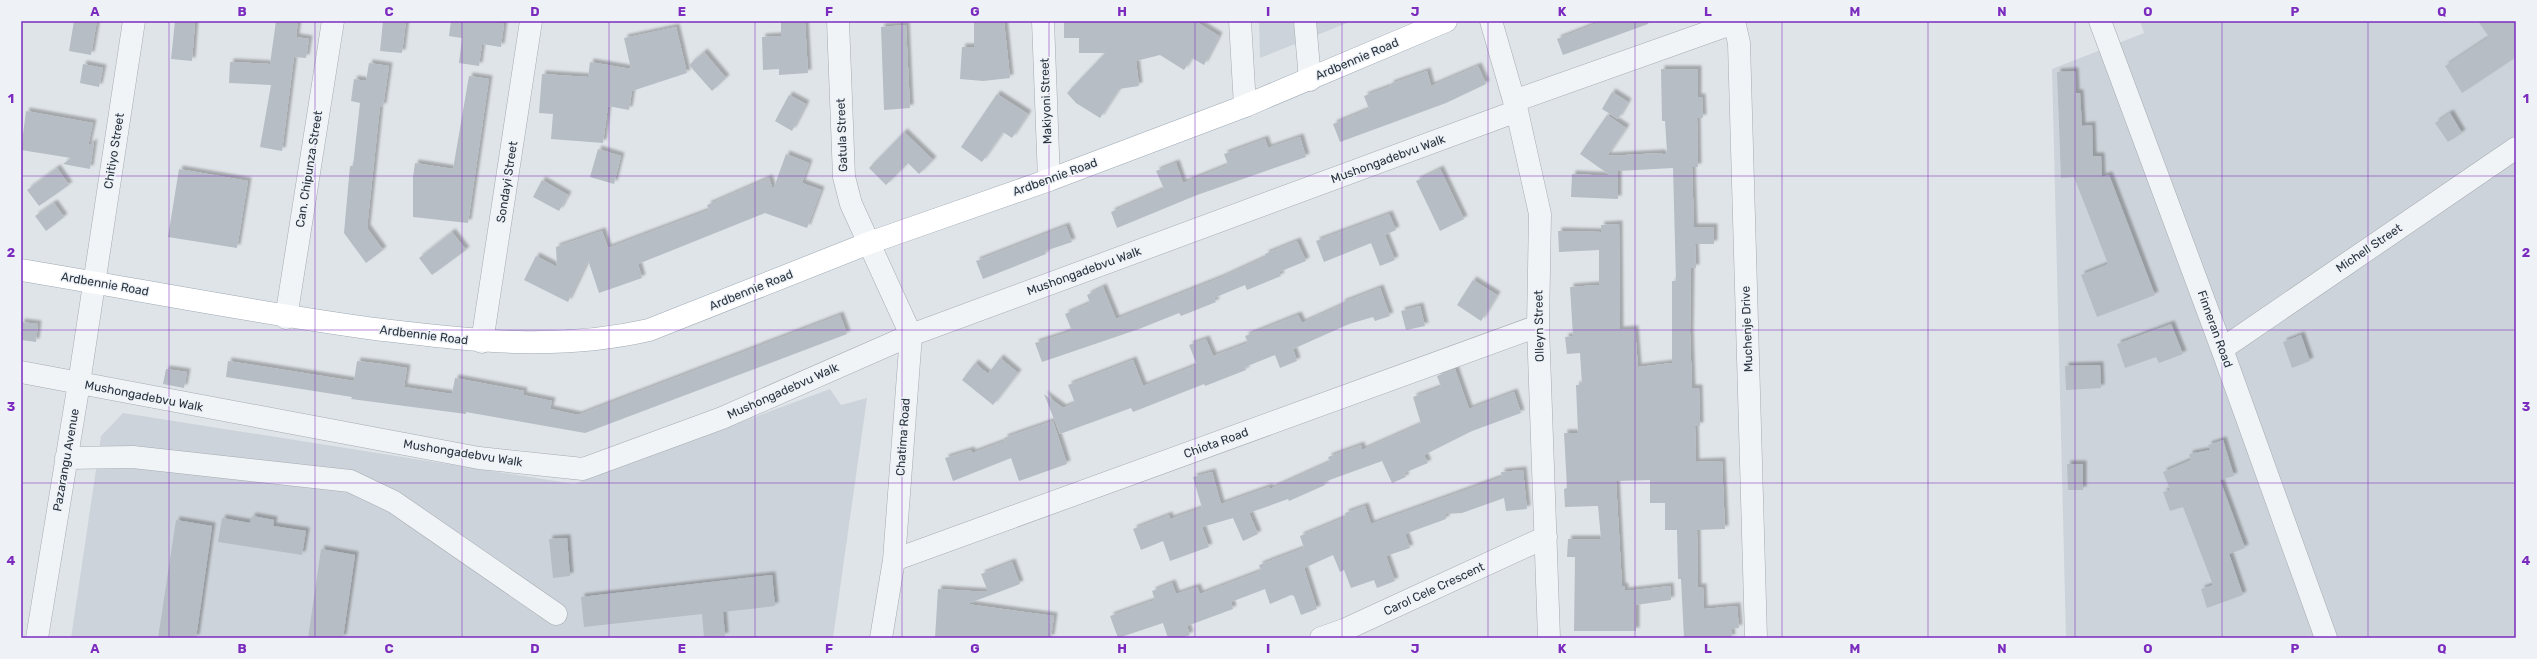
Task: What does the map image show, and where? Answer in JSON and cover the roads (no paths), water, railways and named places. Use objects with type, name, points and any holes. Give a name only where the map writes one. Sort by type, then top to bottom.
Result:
[{"type":"main road","name":"Ardbennie Road","points":[[21,270],[286,318],[482,342],[577,343],[649,330],[869,243],[1049,180],[1245,106],[1310,80],[1446,21]]},
{"type":"street","name":"Chitiyo Street","points":[[93,282],[134,21]]},
{"type":"street","name":"Can. Chipunza Street","points":[[286,318],[333,21]]},
{"type":"street","name":"Sondayi Street","points":[[482,342],[532,21]]},
{"type":"street","name":"Gatula Street","points":[[838,21],[844,177],[851,204],[869,243]]},
{"type":"street","name":"Makiyoni Street","points":[[1043,21],[1049,180]]},
{"type":"street","points":[[1240,21],[1245,106]]},
{"type":"street","points":[[1306,21],[1310,80]]},
{"type":"street","name":"Olleyn Street","points":[[1490,21],[1516,106],[1540,214],[1538,326],[1549,638]]},
{"type":"street","name":"Finneran Road","points":[[2100,21],[2222,349],[2326,638]]},
{"type":"street","name":"Mushongadebvu Walk","points":[[21,372],[479,458],[583,469],[722,418],[911,335],[1734,22]]},
{"type":"street","name":"Muchenje Drive","points":[[1734,22],[1739,43],[1756,638]]},
{"type":"street","name":"Michell Street","points":[[2222,349],[2516,148]]},
{"type":"street","name":"Chatima Road","points":[[869,243],[911,335],[894,560],[881,638]]},
{"type":"street","name":"Pazarangu Avenue","points":[[37,638],[79,383],[93,282]]},
{"type":"street","name":"Chiota Road","points":[[894,560],[1538,326]]},
{"type":"street","points":[[66,458],[133,458],[350,481],[394,502],[556,614]]},
{"type":"street","name":"Carol Cele Crescent","points":[[1321,638],[1344,630],[1546,537]]}]
